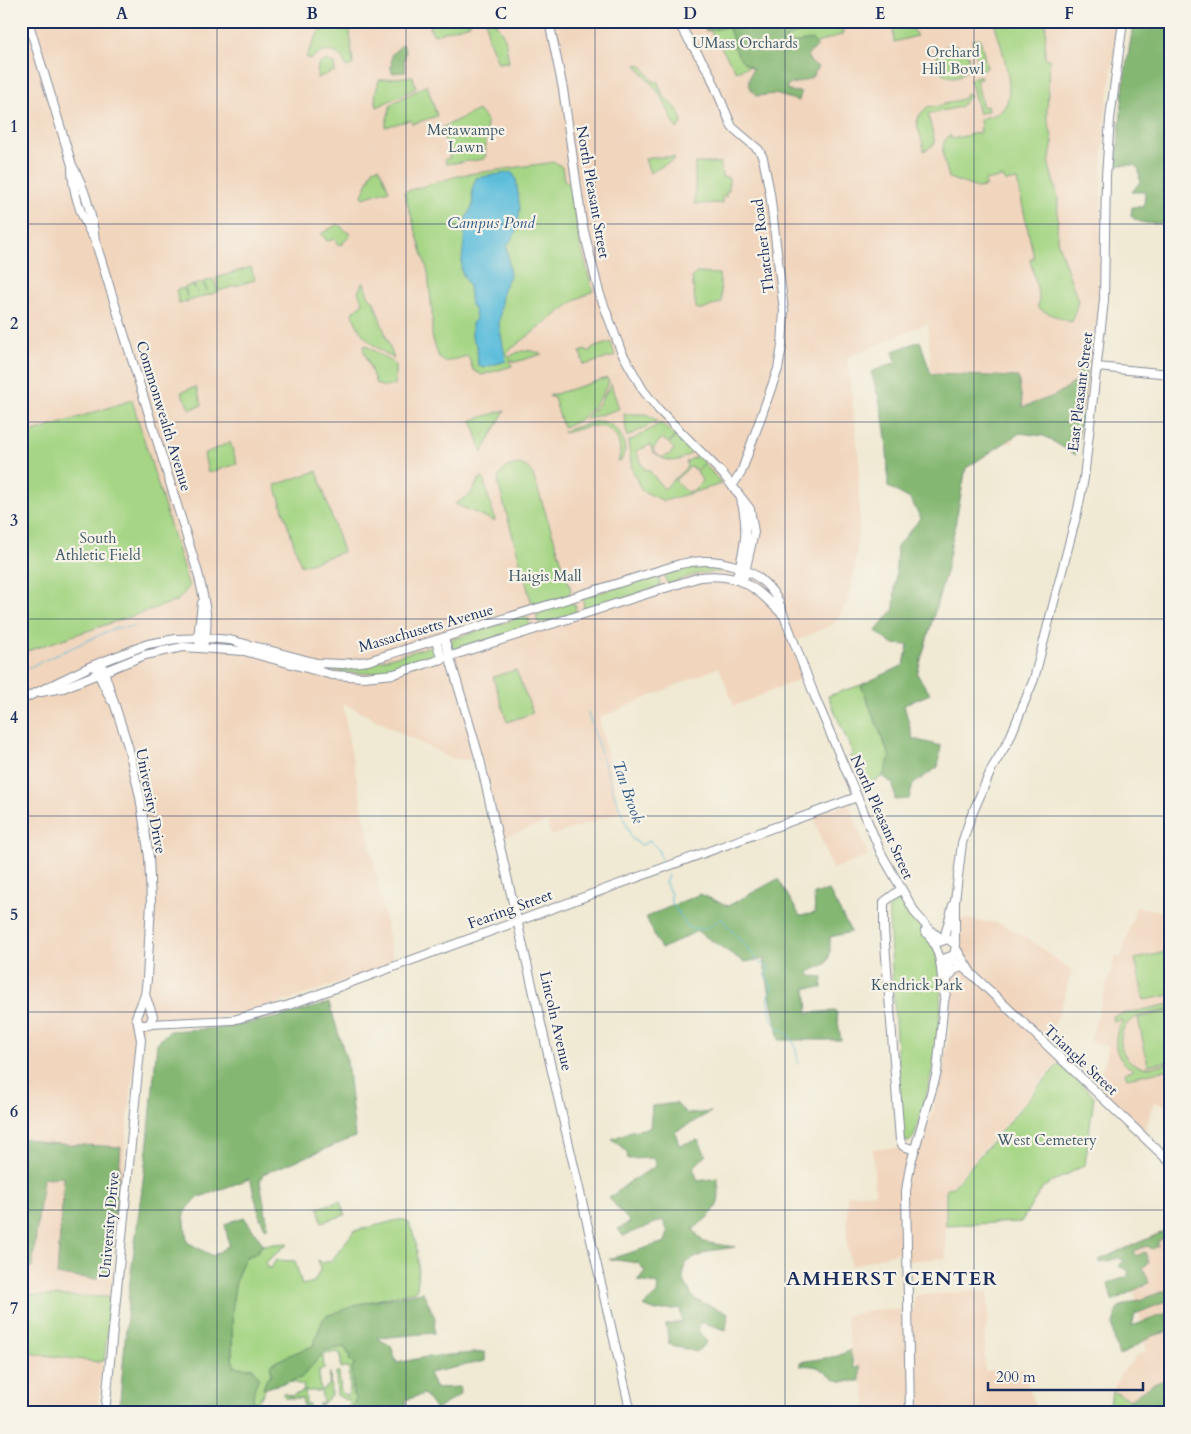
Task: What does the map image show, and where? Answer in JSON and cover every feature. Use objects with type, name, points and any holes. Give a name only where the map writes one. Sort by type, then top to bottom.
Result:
[{"type":"main road","name":"Commonwealth Avenue","points":[[28,21],[198,573],[206,617],[207,638]]},
{"type":"main road","name":"North Pleasant Street","points":[[550,21],[563,89],[584,232],[595,276],[619,347],[635,376],[659,410],[706,456],[750,509],[754,524],[740,580],[763,594],[782,614]]},
{"type":"main road","name":"Thatcher Road","points":[[677,21],[709,72],[732,127],[762,155],[773,214],[784,316],[780,359],[741,473],[732,486]]},
{"type":"main road","name":"East Pleasant Street","points":[[944,939],[954,900],[962,843],[970,819],[989,779],[1001,761],[1002,754],[1034,679],[1075,521],[1084,478],[1104,300],[1106,176],[1110,120],[1123,21]]},
{"type":"main road","points":[[1097,367],[1170,374]]},
{"type":"main road","name":"Massachusetts Avenue","points":[[39,692],[52,683],[148,644],[207,638],[246,644],[301,660],[336,664],[368,661],[680,564],[707,560],[743,569]]},
{"type":"main road","name":"North Pleasant Street","points":[[743,569],[770,589],[780,604],[782,614],[856,798],[876,844],[900,890],[887,898],[884,905],[900,1140],[903,1146],[915,1150]]},
{"type":"main road","name":"Massachusetts Avenue","points":[[39,692],[57,690],[158,651],[183,647],[244,651],[317,672],[353,677],[394,674],[700,578],[720,576],[740,580]]},
{"type":"main road","name":"Commonwealth Avenue","points":[[198,638],[203,601]]},
{"type":"main road","points":[[198,638],[202,647]]},
{"type":"main road","points":[[202,647],[207,638]]},
{"type":"main road","name":"Lincoln Avenue","points":[[440,640],[478,751],[519,921],[631,1413]]},
{"type":"main road","name":"University Drive","points":[[98,664],[128,746],[140,798],[147,844],[151,902],[145,994],[140,1011],[136,1017],[141,1040],[105,1413]]},
{"type":"main road","points":[[21,700],[39,692]]},
{"type":"main road","name":"Fearing Street","points":[[150,1025],[168,1022],[224,1020],[259,1014],[317,996],[856,798]]},
{"type":"main road","points":[[900,890],[916,914],[930,930],[944,939],[950,939],[956,947],[946,970],[948,978],[937,1072],[908,1179],[906,1206],[910,1413]]},
{"type":"main road","name":"East Pleasant Street","points":[[954,900],[956,947]]},
{"type":"main road","points":[[916,914],[922,927],[937,946],[940,956],[944,1001]]},
{"type":"main road","points":[[937,946],[944,939]]},
{"type":"main road","name":"Triangle Street","points":[[956,947],[974,976]]},
{"type":"main road","points":[[940,956],[950,958]]},
{"type":"main road","name":"Triangle Street","points":[[950,958],[974,976],[1170,1162]]},
{"type":"main road","points":[[948,978],[954,970],[961,967]]},
{"type":"main road","name":"University Drive","points":[[141,1040],[153,1019],[145,994]]},
{"type":"main road","points":[[140,1011],[145,1009],[151,1013]]},
{"type":"main road","name":"Fearing Street","points":[[151,1013],[168,1022]]},
{"type":"main road","points":[[138,1024],[150,1025]]},
{"type":"shaded area","points":[[21,21],[1119,21],[1106,111],[1101,181],[1099,317],[1088,405],[1018,424],[1012,444],[972,438],[972,374],[933,390],[928,323],[847,357],[859,459],[859,528],[854,571],[848,599],[838,620],[790,644],[803,678],[734,706],[719,667],[599,718],[620,812],[551,836],[547,822],[502,838],[482,757],[466,760],[450,758],[343,703],[394,963],[261,1010],[209,1018],[167,1019],[148,1024],[142,1032],[135,1053],[97,1413],[21,1413]]},
{"type":"shaded area","points":[[849,803],[868,856],[832,869],[813,816]]},
{"type":"shaded area","points":[[1136,907],[1170,912],[1170,1106],[1154,1102],[1145,1131],[1098,1086],[1109,1046],[1090,1041],[1115,957],[1121,958]]},
{"type":"shaded area","points":[[958,918],[1002,924],[1029,939],[1072,971],[1058,1016],[1045,1044],[1060,1059],[952,1186],[945,1187],[946,1258],[907,1261],[906,1250],[851,1266],[847,1243],[847,1195],[875,1193],[873,1149],[895,1148],[917,1153],[932,1115],[943,1073],[949,1034],[951,1000],[948,971],[957,941]]},
{"type":"shaded area","points":[[1170,1228],[1170,1413],[1142,1413],[1112,1391],[1122,1372],[1137,1356],[1147,1351],[1125,1247]]},
{"type":"shaded area","points":[[988,1291],[988,1317],[984,1337],[985,1371],[1023,1369],[1037,1413],[868,1413],[863,1385],[851,1352],[846,1316],[873,1310],[914,1309],[914,1297],[917,1295]]},
{"type":"green space","points":[[324,21],[349,21],[353,65],[346,67],[340,56],[332,52],[321,53],[311,59],[306,57]]},
{"type":"green space","points":[[430,21],[470,21],[470,24],[434,35],[430,29]]},
{"type":"green space","points":[[486,21],[494,21],[505,38],[509,62],[498,63],[488,37]]},
{"type":"green space","name":"UMass Orchards","points":[[703,21],[842,21],[843,34],[736,71],[709,29],[706,31]]},
{"type":"green space","points":[[703,21],[825,21],[786,38],[784,45],[812,39],[818,47],[807,55],[811,63],[819,67],[811,78],[786,86],[788,91],[801,92],[799,101],[775,94],[757,96],[749,86],[753,69],[738,55],[728,27],[706,31]]},
{"type":"green space","points":[[897,21],[907,21],[917,36],[894,42],[893,30]]},
{"type":"green space","points":[[994,21],[1046,21],[1045,58],[1049,59],[1047,116],[1053,141],[1049,165],[1058,198],[1057,240],[1078,301],[1072,322],[1038,308],[1039,297],[1030,259],[1034,258],[1017,180],[1005,182],[1003,177],[985,181],[985,187],[977,188],[949,178],[944,161],[944,144],[950,135],[952,139],[981,132],[980,119],[999,113],[1006,103],[1009,93],[1008,81]]},
{"type":"green space","points":[[1134,21],[1170,21],[1170,166],[1166,170],[1163,193],[1170,194],[1170,222],[1144,223],[1131,216],[1132,207],[1144,207],[1145,192],[1132,192],[1140,182],[1139,169],[1134,165],[1116,165],[1125,73]]},
{"type":"green space","points":[[980,38],[987,68],[979,70],[972,40]]},
{"type":"green space","points":[[403,44],[406,51],[404,61],[406,72],[392,73],[392,54]]},
{"type":"green space","name":"Orchard Hill Bowl","points":[[953,45],[965,49],[969,61],[965,73],[953,77],[941,73],[937,61],[941,49]]},
{"type":"green space","points":[[326,60],[334,64],[335,71],[317,78],[318,65]]},
{"type":"green space","points":[[638,64],[643,67],[653,81],[658,82],[663,96],[679,111],[682,122],[677,129],[660,94],[636,65]]},
{"type":"green space","points":[[980,75],[981,78],[976,79],[983,107],[987,106],[988,111],[979,114],[970,79]]},
{"type":"green space","points":[[413,76],[416,88],[377,107],[375,96],[379,80]]},
{"type":"green space","points":[[427,85],[437,116],[412,124],[411,120],[385,127],[391,104]]},
{"type":"green space","points":[[968,93],[970,96],[960,107],[928,114],[935,144],[924,151],[917,126],[919,117],[929,106],[935,107],[965,98],[965,94]]},
{"type":"green space","name":"Metawampe Lawn","points":[[478,110],[487,121],[485,159],[446,164],[445,159],[450,158],[441,128]]},
{"type":"green space","points":[[674,157],[675,159],[650,173],[645,159]]},
{"type":"green space","points":[[555,162],[562,167],[564,180],[571,185],[580,243],[593,291],[577,299],[507,352],[509,358],[516,353],[525,351],[542,354],[516,362],[510,360],[512,366],[482,375],[473,370],[468,356],[445,362],[439,358],[432,336],[428,272],[404,192],[461,175]]},
{"type":"green space","points":[[695,163],[721,163],[722,177],[729,178],[729,191],[726,191],[726,197],[722,196],[722,203],[695,204]]},
{"type":"green space","points":[[379,167],[389,190],[363,198],[362,196],[373,169]]},
{"type":"green space","points":[[338,224],[351,235],[342,244],[337,245],[335,239],[327,241],[321,234]]},
{"type":"green space","points":[[251,267],[255,280],[219,291],[216,278]]},
{"type":"green space","points":[[696,273],[719,274],[722,302],[702,310],[696,308],[692,277]]},
{"type":"green space","points":[[213,279],[218,292],[179,304],[176,290],[184,288],[187,297],[185,287],[203,282],[207,291],[204,282]]},
{"type":"green space","points":[[362,283],[364,283],[368,295],[374,302],[394,359],[368,340],[359,329],[352,313],[363,303],[358,292]]},
{"type":"green space","points":[[920,341],[931,374],[1018,377],[1023,407],[1054,396],[1077,381],[1082,349],[1090,349],[1076,455],[1044,436],[1020,433],[966,468],[946,572],[917,674],[930,694],[904,705],[913,739],[941,746],[938,767],[913,784],[909,799],[895,800],[893,784],[883,776],[890,757],[861,685],[904,665],[908,645],[892,644],[876,631],[894,609],[897,546],[921,518],[910,499],[888,487],[885,429],[880,402],[871,372],[896,362],[893,351]]},
{"type":"green space","points":[[611,342],[615,356],[584,365],[580,352],[585,350],[589,352],[592,348]]},
{"type":"green space","points":[[365,345],[395,364],[395,385],[385,387],[376,384],[363,348]]},
{"type":"green space","points":[[607,378],[609,382],[591,410],[579,420],[563,427],[554,398],[549,396]]},
{"type":"green space","points":[[611,384],[619,409],[584,420],[599,404]]},
{"type":"green space","points":[[196,387],[202,405],[190,410],[181,392]]},
{"type":"green space","name":"South Athletic Field","points":[[132,400],[189,587],[177,601],[21,653],[21,414],[27,434]]},
{"type":"green space","points":[[505,410],[482,453],[472,420]]},
{"type":"green space","points":[[624,414],[647,414],[657,421],[627,437]]},
{"type":"green space","points":[[597,421],[613,426],[623,439],[625,451],[621,461],[618,462],[620,456],[619,443],[613,432],[608,429],[595,426],[564,433],[563,431]]},
{"type":"green space","points":[[661,423],[675,436],[668,443],[662,438],[653,449],[654,453],[650,445],[636,451],[645,470],[648,469],[664,489],[687,467],[686,462],[697,456],[704,462],[696,470],[691,466],[675,480],[687,492],[695,490],[702,481],[697,471],[704,463],[722,484],[664,501],[641,490],[632,469],[628,442]]},
{"type":"green space","points":[[675,437],[692,452],[674,461],[662,458],[666,455],[668,456],[674,449],[669,444]]},
{"type":"green space","points":[[230,442],[237,464],[208,473],[204,454]]},
{"type":"green space","name":"Haigis Mall","points":[[520,464],[528,468],[533,475],[571,590],[568,596],[535,606],[531,601],[498,483],[499,476],[506,467]]},
{"type":"green space","points":[[317,471],[343,552],[301,566],[275,485]]},
{"type":"green space","points":[[483,478],[494,521],[455,504],[470,495],[479,479]]},
{"type":"green space","points":[[710,564],[728,567],[728,572],[701,573],[668,584],[664,576],[666,572],[681,566]]},
{"type":"green space","points":[[655,575],[659,578],[660,586],[586,610],[584,609],[583,598]]},
{"type":"green space","points":[[569,602],[576,606],[575,613],[540,624],[537,621],[537,614],[540,611]]},
{"type":"green space","points":[[522,617],[529,619],[530,628],[454,652],[451,650],[448,642],[453,639]]},
{"type":"green space","points":[[432,646],[435,648],[436,658],[385,671],[371,673],[341,672],[305,665],[332,667],[361,666]]},
{"type":"green space","points":[[516,670],[533,713],[507,722],[493,677]]},
{"type":"green space","points":[[861,685],[890,757],[883,776],[866,786],[857,762],[851,763],[849,757],[853,754],[828,696]]},
{"type":"green space","points":[[778,879],[800,916],[815,913],[814,894],[829,891],[851,932],[830,937],[830,954],[826,964],[809,972],[810,976],[823,977],[822,988],[806,988],[808,1013],[836,1011],[841,1040],[779,1040],[763,959],[744,962],[697,931],[661,949],[646,917],[700,894],[728,906]]},
{"type":"green space","name":"Kendrick Park","points":[[895,897],[900,899],[934,945],[939,968],[941,992],[940,1017],[933,1067],[914,1137],[909,1142],[903,1140],[902,1135],[888,903]]},
{"type":"green space","points":[[1170,951],[1170,995],[1144,1000],[1135,959]]},
{"type":"green space","points":[[329,1003],[347,1061],[355,1137],[263,1174],[260,1181],[268,1226],[266,1229],[260,1218],[249,1179],[197,1198],[184,1213],[187,1242],[213,1256],[229,1245],[225,1224],[244,1217],[263,1244],[255,1254],[246,1257],[240,1268],[234,1293],[232,1320],[232,1359],[235,1367],[253,1368],[259,1377],[254,1390],[253,1401],[257,1403],[257,1410],[255,1413],[119,1413],[130,1281],[148,1142],[157,1043],[169,1031],[220,1028],[276,1018]]},
{"type":"green space","points":[[1170,1004],[1170,1010],[1143,1015],[1128,1023],[1121,1036],[1121,1043],[1126,1057],[1139,1066],[1147,1067],[1170,1063],[1170,1069],[1127,1078],[1125,1073],[1134,1070],[1122,1060],[1116,1048],[1117,1034],[1123,1020],[1114,1022],[1113,1016]]},
{"type":"green space","points":[[1170,1011],[1170,1061],[1148,1065],[1138,1018]]},
{"type":"green space","name":"West Cemetery","points":[[1059,1063],[1094,1096],[1085,1165],[1043,1187],[1021,1222],[946,1225],[946,1188],[953,1187]]},
{"type":"green space","points":[[676,1103],[687,1114],[711,1112],[675,1132],[679,1145],[698,1140],[706,1155],[693,1168],[698,1181],[717,1178],[719,1188],[716,1208],[693,1229],[703,1242],[735,1247],[709,1251],[685,1263],[683,1279],[694,1299],[728,1313],[726,1330],[701,1322],[698,1331],[707,1342],[696,1352],[669,1344],[666,1325],[682,1322],[680,1308],[656,1311],[643,1306],[657,1294],[658,1284],[637,1281],[645,1271],[638,1263],[609,1259],[665,1242],[668,1232],[663,1220],[623,1236],[618,1229],[630,1222],[609,1198],[631,1181],[656,1166],[653,1158],[628,1159],[627,1152],[612,1139],[631,1131],[650,1128],[652,1106]]},
{"type":"green space","points":[[24,1138],[44,1143],[121,1147],[110,1271],[96,1279],[57,1275],[64,1177],[43,1178],[32,1268],[21,1266],[21,1168]]},
{"type":"green space","points":[[340,1201],[345,1215],[322,1222],[318,1208]]},
{"type":"green space","points":[[405,1220],[416,1242],[418,1275],[416,1291],[359,1304],[323,1319],[313,1346],[272,1363],[268,1384],[263,1394],[257,1403],[252,1401],[253,1368],[235,1367],[232,1359],[234,1293],[240,1268],[246,1257],[255,1254],[263,1245],[287,1243],[287,1246],[283,1247],[266,1263],[267,1268],[271,1268],[276,1260],[295,1261],[302,1285],[314,1282],[320,1270],[318,1260],[323,1263],[332,1260],[354,1231]]},
{"type":"green space","points":[[1170,1229],[1170,1235],[1158,1241],[1158,1246],[1153,1249],[1147,1246],[1134,1251],[1136,1256],[1145,1252],[1149,1263],[1143,1267],[1149,1283],[1112,1301],[1108,1283],[1127,1277],[1129,1271],[1119,1266],[1124,1260],[1118,1258],[1101,1263],[1099,1260]]},
{"type":"green space","points":[[1170,1289],[1170,1300],[1135,1314],[1132,1326],[1170,1312],[1170,1331],[1152,1336],[1119,1356],[1113,1326],[1119,1307]]},
{"type":"green space","points":[[423,1292],[435,1318],[434,1333],[377,1338],[391,1346],[397,1363],[426,1357],[485,1352],[485,1361],[429,1373],[435,1388],[460,1387],[461,1394],[436,1410],[424,1394],[405,1400],[408,1413],[353,1413],[353,1405],[356,1398],[353,1394],[352,1368],[355,1364],[349,1360],[350,1355],[344,1347],[326,1350],[301,1378],[263,1389],[267,1377],[272,1374],[270,1365],[291,1354],[313,1346],[323,1319],[326,1316],[359,1304]]},
{"type":"green space","points":[[21,1295],[109,1297],[111,1302],[104,1361],[98,1362],[21,1352]]},
{"type":"green space","points":[[344,1347],[355,1364],[354,1396],[356,1398],[353,1405],[353,1413],[351,1413],[348,1399],[345,1400],[337,1395],[336,1372],[339,1372],[341,1392],[347,1396],[350,1391],[349,1368],[341,1368],[341,1354],[336,1352],[323,1355],[324,1369],[319,1370],[319,1384],[322,1390],[329,1385],[330,1372],[331,1396],[319,1407],[319,1403],[323,1403],[321,1391],[305,1391],[306,1404],[309,1404],[309,1408],[304,1407],[302,1398],[286,1398],[283,1393],[291,1396],[304,1391],[303,1385],[288,1381],[301,1378],[326,1350]]},
{"type":"green space","points":[[850,1350],[854,1368],[860,1367],[860,1381],[840,1381],[820,1368],[800,1366],[800,1362],[838,1356]]},
{"type":"green space","points":[[1170,1378],[1170,1396],[1159,1413],[1130,1413],[1130,1400],[1151,1385]]},
{"type":"green space","points":[[1112,1391],[1146,1407],[1142,1413],[1109,1413]]},
{"type":"water","name":"Campus Pond","points":[[512,172],[516,179],[520,209],[517,231],[507,246],[510,276],[503,289],[499,325],[506,361],[483,368],[478,365],[477,346],[472,338],[472,323],[476,319],[471,305],[469,287],[461,270],[465,232],[463,224],[473,205],[472,190],[476,178]]},
{"type":"waterway","points":[[21,671],[115,628],[134,627]]},
{"type":"waterway","name":"Tan Brook","points":[[588,713],[612,788],[632,839],[642,845],[650,841],[658,849],[661,859]]},
{"type":"waterway","name":"Tan Brook","points":[[668,875],[665,882],[671,894],[671,902],[688,927],[706,928],[721,918],[761,964],[769,967],[766,975],[772,987],[769,994],[772,1018],[777,1027],[791,1038],[796,1048],[798,1063]]},
{"type":"district","name":"AMHERST CENTER","points":[[892,1278]]}]
